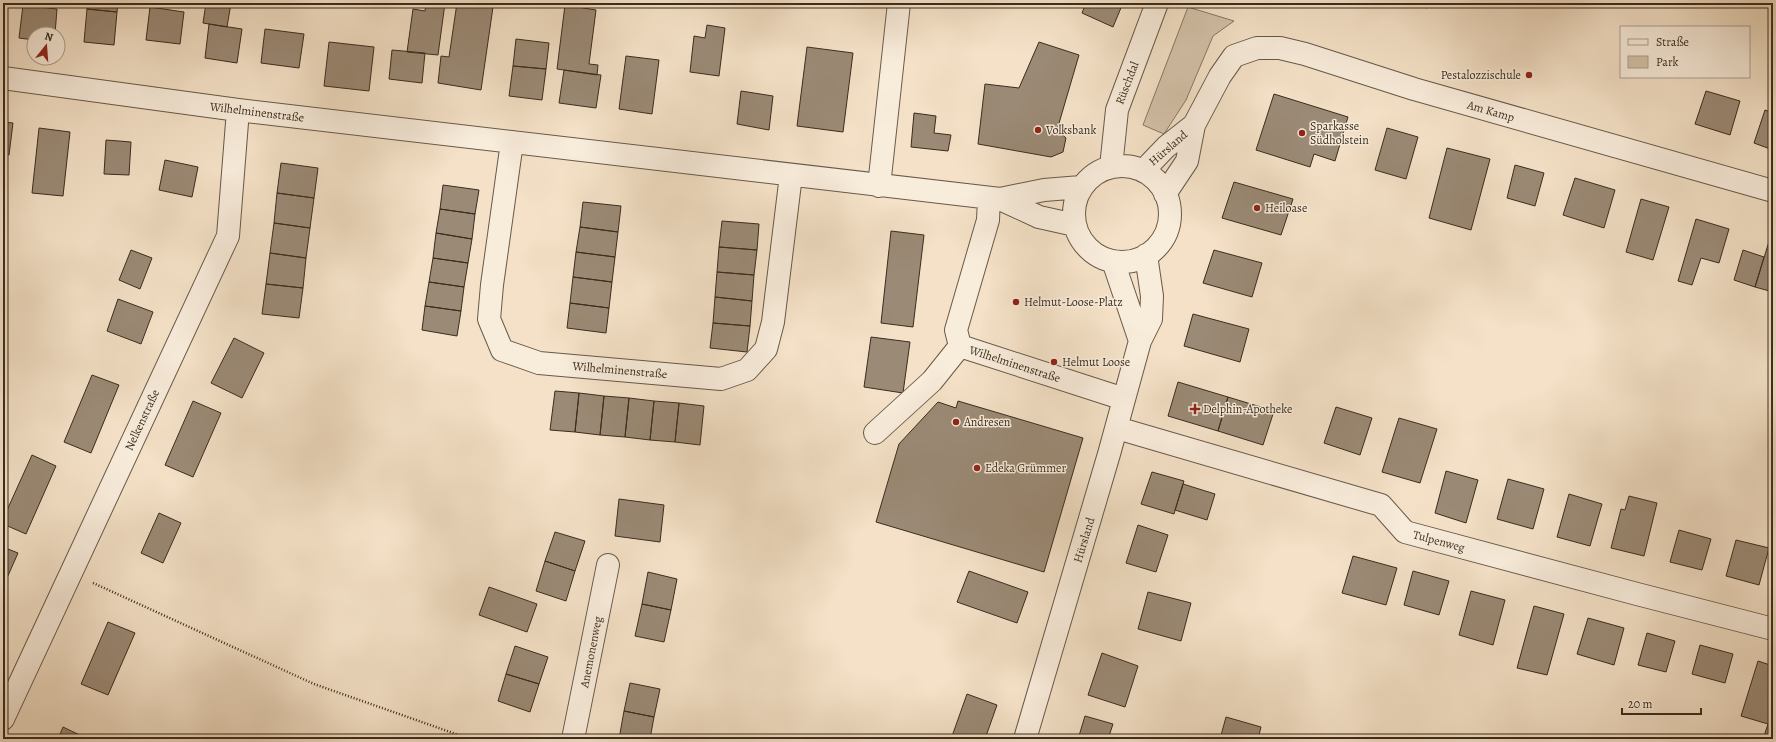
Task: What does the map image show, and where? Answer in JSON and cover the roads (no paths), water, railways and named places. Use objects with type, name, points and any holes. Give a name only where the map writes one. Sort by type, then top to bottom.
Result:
[{"type":"street","points":[[879,186],[899,3]]},
{"type":"street","name":"Rüschdal","points":[[1112,167],[1117,110],[1158,3]]},
{"type":"street","name":"Am Kamp","points":[[1220,76],[1234,56],[1257,48],[1280,48],[1305,54],[1414,89],[1773,191]]},
{"type":"street","name":"Hürsland","points":[[1165,194],[1187,161],[1194,125],[1220,76]]},
{"type":"street","name":"Wilhelminenstraße","points":[[3,78],[238,110],[994,199],[1039,217],[1075,224]]},
{"type":"street","name":"Nelkenstraße","points":[[3,719],[228,236],[238,110]]},
{"type":"street","name":"Hürsland","points":[[1142,171],[1166,147],[1194,125]]},
{"type":"street","name":"Wilhelminenstraße","points":[[512,142],[492,285],[490,318],[502,350],[539,363],[721,379],[747,370],[766,349],[773,322],[791,175]]},
{"type":"street","points":[[1128,166],[1142,171],[1160,185],[1165,194],[1169,205],[1170,217],[1167,228],[1155,248],[1136,260],[1124,262],[1113,261],[1100,256],[1088,248],[1080,238],[1075,224],[1073,211],[1081,187],[1090,177],[1100,170],[1112,167],[1128,166]]},
{"type":"street","name":"Wilhelminenstraße","points":[[994,199],[1044,190],[1081,187]]},
{"type":"street","name":"Wilhelminenstraße","points":[[994,199],[956,330],[960,346],[1124,399]]},
{"type":"street","name":"Hürsland","points":[[1025,739],[1117,428],[1140,341],[1151,319],[1152,296],[1146,255]]},
{"type":"street","points":[[1113,261],[1140,341]]},
{"type":"street","points":[[875,433],[932,381],[960,346]]},
{"type":"street","name":"Tulpenweg","points":[[1117,428],[1381,505],[1405,532],[1773,629]]},
{"type":"street","name":"Anemonenweg","points":[[573,739],[608,565]]},
{"type":"place","name":"Pestalozzischule","points":[[1529,75]]},
{"type":"place","name":"Volksbank","points":[[1038,130]]},
{"type":"place","name":"Sparkasse Südholstein","points":[[1302,133]]},
{"type":"place","name":"Heiloase","points":[[1257,208]]},
{"type":"place","name":"Helmut-Loose-Platz","points":[[1016,302]]},
{"type":"place","name":"Helmut Loose","points":[[1054,362]]},
{"type":"place","name":"Delphin-Apotheke","points":[[1195,409]]},
{"type":"place","name":"Andresen","points":[[956,422]]},
{"type":"place","name":"Edeka Grümmer","points":[[977,468]]}]
